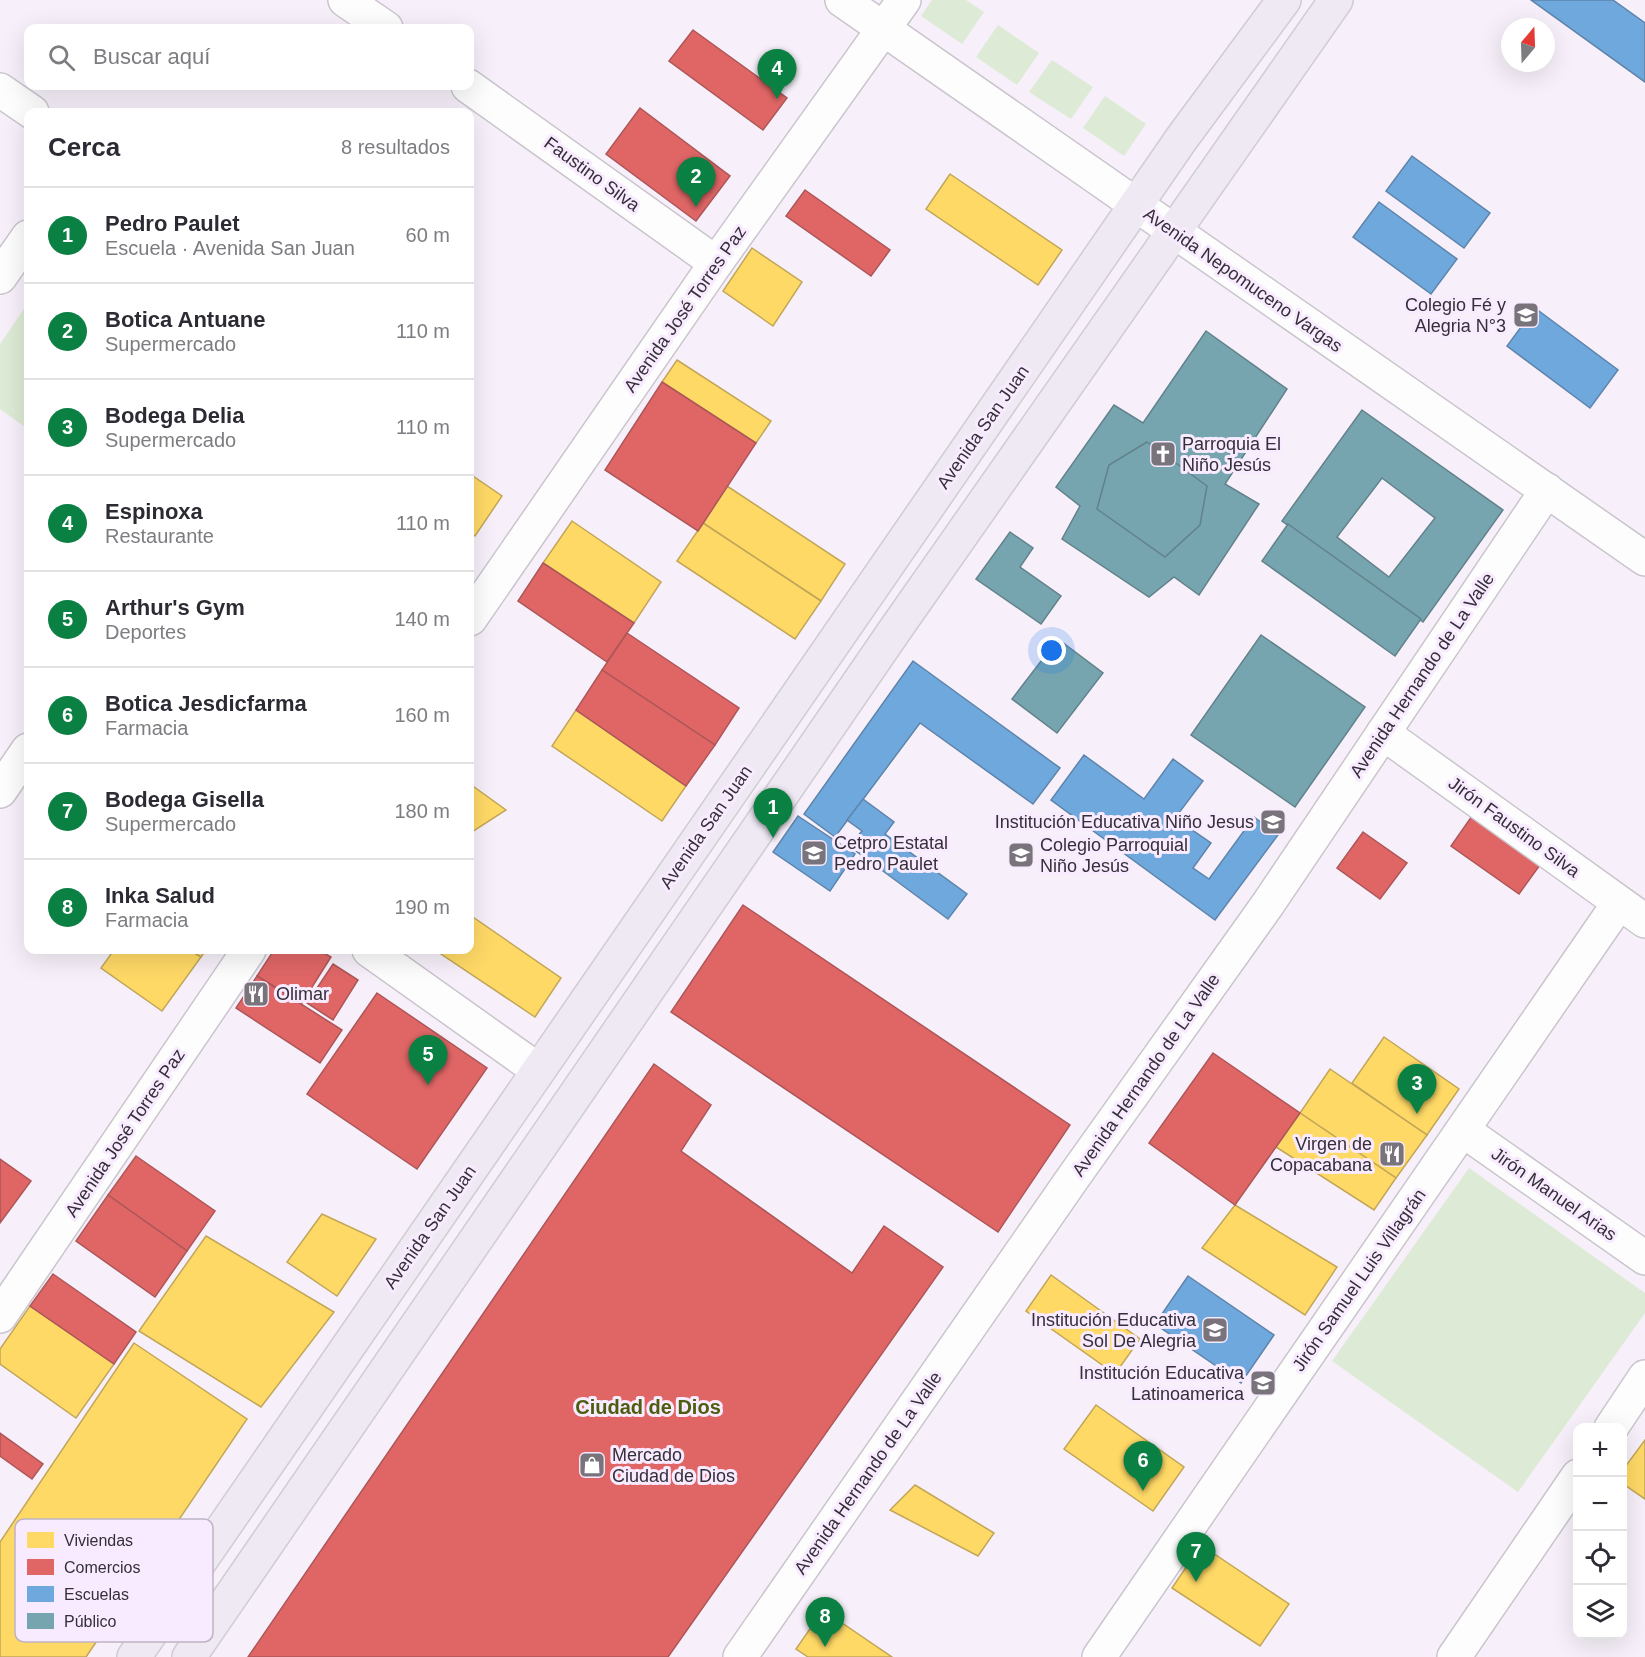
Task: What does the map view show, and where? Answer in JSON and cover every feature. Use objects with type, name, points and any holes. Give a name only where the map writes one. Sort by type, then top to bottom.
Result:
[{"type":"main road","name":"Avenida San Juan","points":[[213,1542],[1182,138],[1284,0]]},
{"type":"main road","points":[[213,1622],[897,627],[1336,0]]},
{"type":"main road","name":"Avenida San Juan","points":[[134,1657],[144,1642]]},
{"type":"main road","points":[[189,1657],[199,1642]]},
{"type":"street","points":[[345,0],[380,24]]},
{"type":"street","name":"Avenida Nepomuceno Vargas","points":[[842,0],[1645,559]]},
{"type":"street","name":"Avenida José Torres Paz","points":[[474,614],[716,263],[904,0]]},
{"type":"street","points":[[0,90],[26,108]]},
{"type":"street","name":"Faustino Silva","points":[[475,102],[716,263]]},
{"type":"street","points":[[0,277],[24,243]]},
{"type":"street","name":"Avenida Hernando de La Valle","points":[[740,1657],[1075,1175],[1268,904],[1547,490]]},
{"type":"street","name":"Jirón Faustino Silva","points":[[1383,733],[1645,921]]},
{"type":"street","points":[[0,791],[24,756]]},
{"type":"street","name":"Jirón Samuel Luis Villagrán","points":[[1099,1657],[1464,1131],[1619,903]]},
{"type":"street","name":"Avenida José Torres Paz","points":[[0,1316],[246,954]]},
{"type":"street","points":[[375,954],[538,1070]]},
{"type":"street","name":"Jirón Manuel Arias","points":[[1464,1131],[1645,1258]]},
{"type":"street","points":[[1614,1423],[1645,1377]]},
{"type":"street","points":[[1455,1657],[1577,1477]]},
{"type":"green space","points":[[932,0],[966,0],[984,12],[962,44],[921,16]]},
{"type":"green space","points":[[998,25],[1039,53],[1017,85],[976,57]]},
{"type":"green space","points":[[1052,60],[1093,87],[1071,119],[1029,92]]},
{"type":"green space","points":[[1105,96],[1146,124],[1124,156],[1083,128]]},
{"type":"green space","points":[[24,309],[24,426],[0,409],[0,344]]},
{"type":"green space","points":[[1469,1168],[1645,1293],[1645,1313],[1518,1492],[1332,1361]]},
{"type":"building: Viviendas","points":[[950,174],[1062,250],[1038,285],[926,209]]},
{"type":"building: Viviendas","points":[[752,248],[802,282],[773,326],[723,291]]},
{"type":"building: Viviendas","points":[[677,360],[771,421],[756,443],[662,382]]},
{"type":"building: Viviendas","points":[[474,477],[502,496],[474,535]]},
{"type":"building: Viviendas","points":[[727,486],[845,564],[821,601],[703,523]]},
{"type":"building: Viviendas","points":[[572,521],[661,582],[634,623],[543,563]]},
{"type":"building: Viviendas","points":[[703,523],[821,601],[795,639],[677,561]]},
{"type":"building: Viviendas","points":[[576,710],[686,786],[662,821],[552,746]]},
{"type":"building: Viviendas","points":[[474,787],[506,810],[474,831]]},
{"type":"building: Viviendas","points":[[474,918],[561,978],[535,1017],[441,954],[474,954]]},
{"type":"building: Viviendas","points":[[111,954],[196,954],[201,957],[162,1011],[101,968]]},
{"type":"building: Viviendas","points":[[1384,1037],[1459,1089],[1427,1135],[1352,1083]]},
{"type":"building: Viviendas","points":[[1330,1069],[1427,1135],[1396,1178],[1300,1113]]},
{"type":"building: Viviendas","points":[[1300,1113],[1396,1178],[1374,1210],[1276,1147]]},
{"type":"building: Viviendas","points":[[1235,1205],[1337,1267],[1305,1315],[1202,1248]]},
{"type":"building: Viviendas","points":[[322,1214],[376,1239],[337,1296],[287,1262]]},
{"type":"building: Viviendas","points":[[206,1236],[334,1312],[261,1407],[139,1331]]},
{"type":"building: Viviendas","points":[[1051,1275],[1140,1339],[1115,1374],[1026,1311]]},
{"type":"building: Viviendas","points":[[30,1306],[114,1364],[76,1418],[0,1364],[0,1349]]},
{"type":"building: Viviendas","points":[[134,1343],[247,1419],[179,1519],[15,1519]]},
{"type":"building: Viviendas","points":[[1096,1405],[1184,1467],[1153,1511],[1064,1449]]},
{"type":"building: Viviendas","points":[[1645,1440],[1645,1499],[1627,1486],[1627,1464]]},
{"type":"building: Viviendas","points":[[915,1485],[994,1533],[978,1556],[890,1510]]},
{"type":"building: Viviendas","points":[[15,1520],[15,1642],[96,1642],[86,1657],[0,1657],[0,1542]]},
{"type":"building: Viviendas","points":[[1201,1545],[1289,1604],[1260,1646],[1172,1588]]},
{"type":"building: Viviendas","points":[[823,1610],[892,1657],[808,1657],[796,1649]]},
{"type":"building: Comercios","points":[[693,30],[787,98],[763,130],[669,61]]},
{"type":"building: Comercios","points":[[640,108],[730,176],[696,221],[606,154]]},
{"type":"building: Comercios","points":[[805,190],[890,250],[871,276],[786,216]]},
{"type":"building: Comercios","points":[[662,382],[756,443],[698,531],[605,470]]},
{"type":"building: Comercios","points":[[543,563],[634,623],[607,662],[518,601]]},
{"type":"building: Comercios","points":[[627,633],[739,708],[715,745],[602,670]]},
{"type":"building: Comercios","points":[[602,670],[715,745],[686,786],[576,710]]},
{"type":"building: Comercios","points":[[1472,816],[1540,865],[1519,894],[1451,846]]},
{"type":"building: Comercios","points":[[1363,832],[1407,863],[1380,899],[1337,868]]},
{"type":"building: Comercios","points":[[743,905],[1070,1125],[998,1232],[671,1012]]},
{"type":"building: Comercios","points":[[271,954],[326,954],[331,957],[302,1003],[257,976]]},
{"type":"building: Comercios","points":[[333,964],[358,980],[333,1020],[307,1003]]},
{"type":"building: Comercios","points":[[257,976],[342,1030],[320,1063],[236,1008]]},
{"type":"building: Comercios","points":[[377,993],[487,1068],[417,1169],[307,1094]]},
{"type":"building: Comercios","points":[[1213,1053],[1300,1113],[1235,1205],[1149,1143]]},
{"type":"building: Comercios","name":"Mercado Ciudad de Dios","points":[[654,1064],[711,1105],[681,1151],[852,1273],[884,1226],[943,1267],[668,1657],[248,1657]]},
{"type":"building: Comercios","points":[[136,1156],[215,1211],[187,1251],[108,1195]]},
{"type":"building: Comercios","points":[[0,1159],[31,1181],[0,1223]]},
{"type":"building: Comercios","points":[[108,1195],[187,1251],[155,1297],[76,1241]]},
{"type":"building: Comercios","points":[[53,1274],[136,1332],[114,1364],[30,1306]]},
{"type":"building: Comercios","points":[[0,1433],[43,1464],[32,1479],[0,1456]]},
{"type":"building: Escuelas","points":[[1531,0],[1613,0],[1645,23],[1645,82]]},
{"type":"building: Escuelas","points":[[1412,156],[1490,213],[1464,248],[1386,191]]},
{"type":"building: Escuelas","points":[[1379,202],[1457,259],[1431,294],[1353,237]]},
{"type":"building: Escuelas","points":[[1535,308],[1618,370],[1590,408],[1507,346]]},
{"type":"building: Escuelas","points":[[913,661],[1060,768],[1033,804],[920,723],[835,837],[804,814]]},
{"type":"building: Escuelas","points":[[1084,755],[1144,799],[1173,759],[1203,781],[1175,818],[1211,843],[1193,868],[1209,879],[1254,817],[1278,835],[1215,920],[1051,800]]},
{"type":"building: Escuelas","points":[[863,799],[894,822],[885,834],[967,894],[948,919],[849,846],[862,831],[847,820]]},
{"type":"building: Escuelas","name":"Cetpro Estatal Pedro Paulet","points":[[798,816],[855,854],[830,891],[773,852]]},
{"type":"building: Escuelas","name":"Institución Educativa Sol De Alegria","points":[[1188,1276],[1274,1335],[1241,1383],[1155,1324]]},
{"type":"building: Público","name":"Parroquia El Niño Jesús","points":[[1206,331],[1287,389],[1225,484],[1259,504],[1199,595],[1174,577],[1149,597],[1062,539],[1080,506],[1056,487],[1114,405],[1143,423]]},
{"type":"building: Público","points":[[1362,410],[1503,510],[1423,622],[1282,521]],"holes":[[[1382,478],[1435,518],[1389,577],[1337,537]]]},
{"type":"building: Público","points":[[1147,442],[1207,486],[1200,525],[1165,557],[1097,509],[1109,465]]},
{"type":"building: Público","points":[[1288,524],[1421,619],[1395,656],[1262,561]]},
{"type":"building: Público","points":[[1010,532],[1033,548],[1020,567],[1061,596],[1041,624],[976,579]]},
{"type":"building: Público","points":[[1261,635],[1365,707],[1295,807],[1191,735]]},
{"type":"building: Público","points":[[1058,639],[1103,673],[1057,733],[1012,699]]},
{"type":"place","name":"Espinoxa","points":[[777,99]]},
{"type":"place","name":"Botica Antuane","points":[[696,207]]},
{"type":"place","name":"Colegio Fé y Alegria N°3","points":[[1526,315]]},
{"type":"place","name":"Parroquia El Niño Jesús","points":[[1163,454]]},
{"type":"place","name":"Institución Educativa Niño Jesus","points":[[1273,822]]},
{"type":"place","name":"Pedro Paulet","points":[[773,838]]},
{"type":"place","name":"Cetpro Estatal Pedro Paulet","points":[[814,853]]},
{"type":"place","name":"Colegio Parroquial Niño Jesús","points":[[1021,855]]},
{"type":"place","name":"Olimar","points":[[256,994]]},
{"type":"place","name":"Arthur's Gym","points":[[428,1085]]},
{"type":"place","name":"Bodega Delia","points":[[1417,1114]]},
{"type":"place","name":"Virgen de Copacabana","points":[[1392,1154]]},
{"type":"place","name":"Institución Educativa Sol De Alegria","points":[[1215,1330]]},
{"type":"place","name":"Institución Educativa Latinoamerica","points":[[1263,1383]]},
{"type":"place","name":"Mercado Ciudad de Dios","points":[[592,1465]]},
{"type":"place","name":"Botica Jesdicfarma","points":[[1143,1491]]},
{"type":"place","name":"Bodega Gisella","points":[[1196,1582]]},
{"type":"place","name":"Inka Salud","points":[[825,1647]]},
{"type":"district","name":"Ciudad de Dios","points":[[648,1407]]}]
